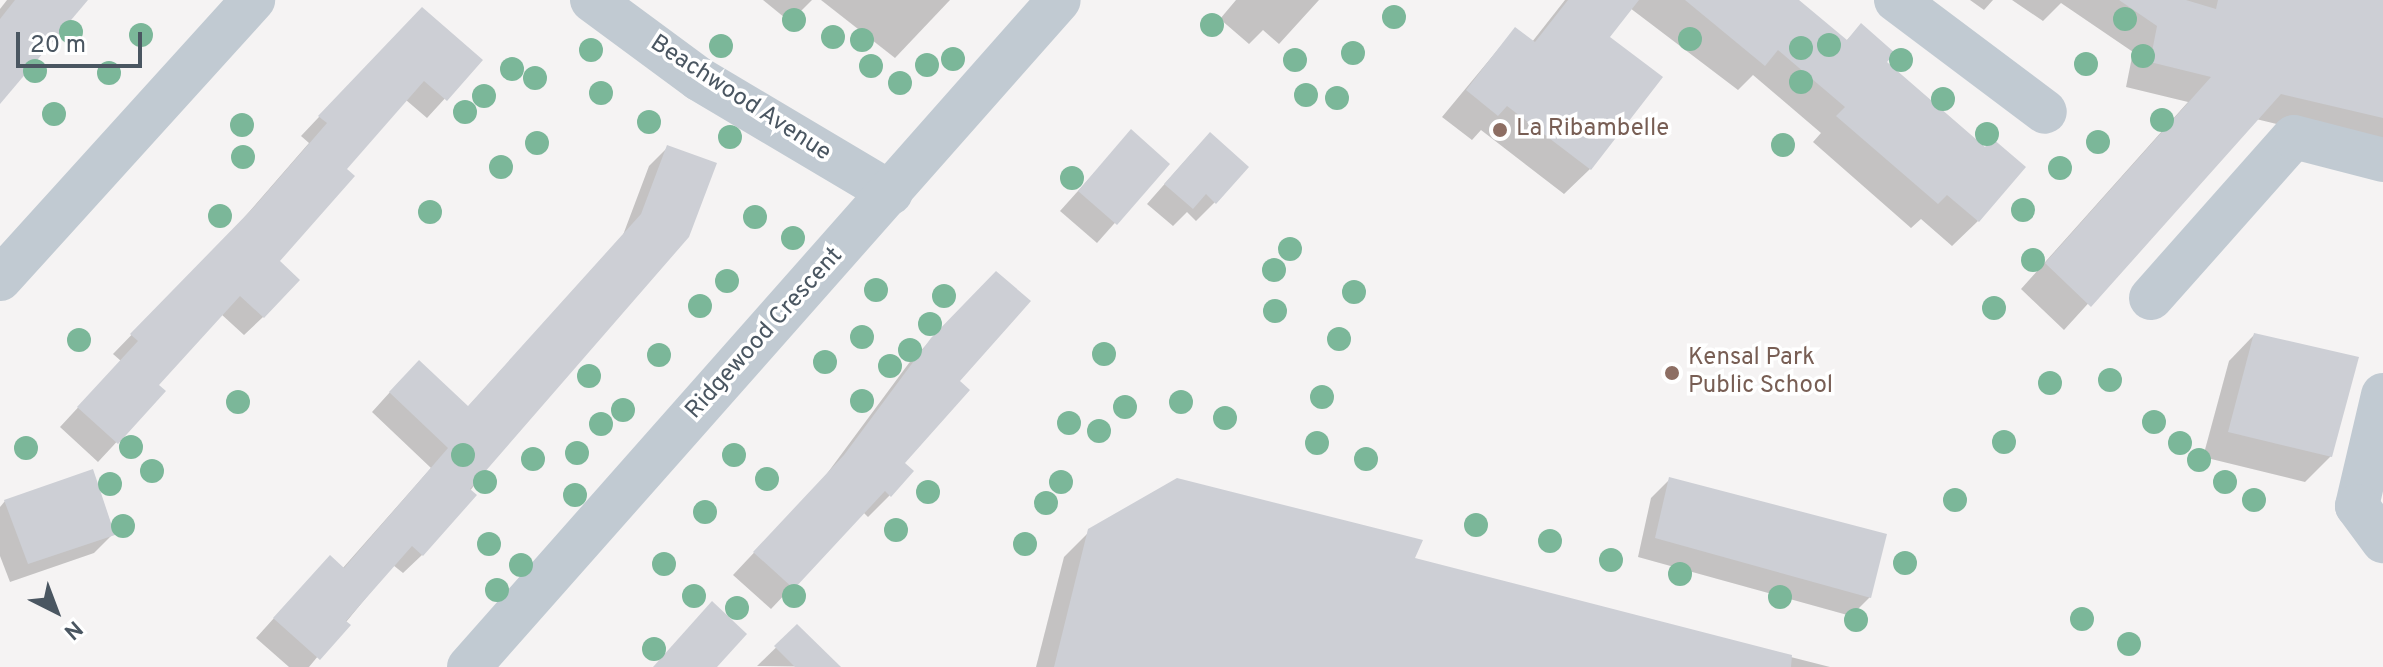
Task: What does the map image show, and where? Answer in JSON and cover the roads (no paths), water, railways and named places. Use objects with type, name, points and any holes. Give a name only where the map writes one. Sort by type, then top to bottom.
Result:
[{"type":"street","points":[[0,279],[253,0]]},
{"type":"street","name":"Beachwood Avenue","points":[[592,0],[699,79],[891,193]]},
{"type":"street","name":"Ridgewood Crescent","points":[[469,667],[1059,0]]},
{"type":"street","points":[[1896,0],[2045,112]]},
{"type":"street","points":[[2151,298],[2294,137],[2383,160]]},
{"type":"street","points":[[2383,395],[2357,506],[2383,541]]},
{"type":"place","name":"La Ribambelle","points":[[1500,130]]},
{"type":"place","name":"Kensal Park Public School","points":[[1672,373]]}]
